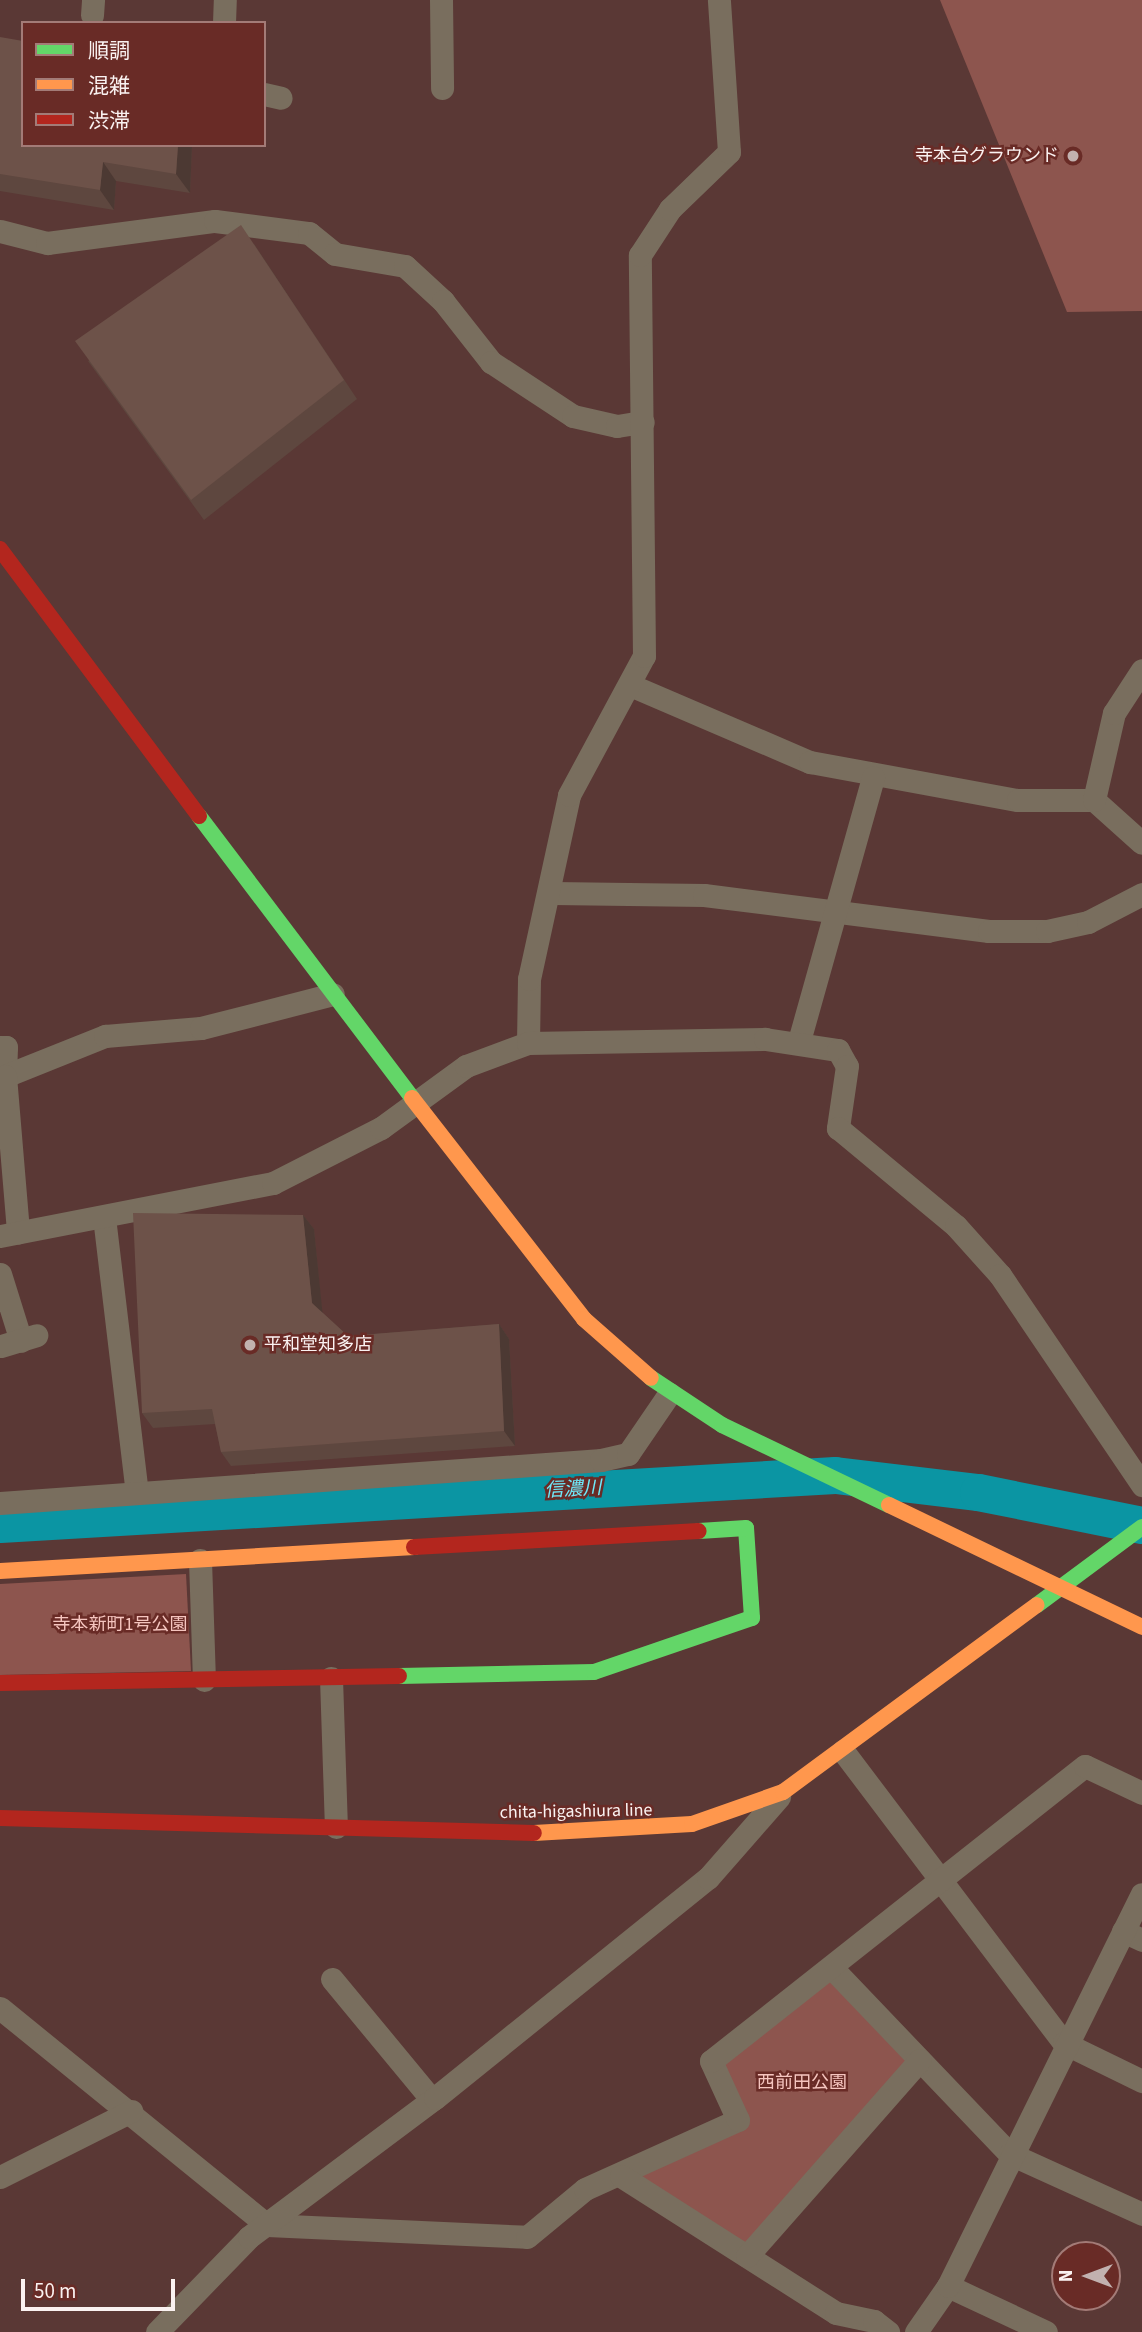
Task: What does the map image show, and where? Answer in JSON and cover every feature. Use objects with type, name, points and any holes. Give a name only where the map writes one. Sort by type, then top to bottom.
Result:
[{"type":"street","points":[[224,21],[225,0]]},
{"type":"street","points":[[441,0],[442,88]]},
{"type":"street","points":[[528,1043],[529,979],[553,893],[569,795],[644,656],[640,255],[670,209],[729,152],[719,0]]},
{"type":"street","points":[[0,231],[47,243],[215,221],[309,233],[335,254],[405,266],[443,301],[491,362],[573,416],[617,426],[643,422]]},
{"type":"street","points":[[0,549],[333,994],[584,1319],[669,1394],[791,1459],[923,1523],[1020,1566],[1063,1590],[1142,1627]]},
{"type":"street","points":[[1094,800],[1114,713],[1142,670]]},
{"type":"street","points":[[630,685],[749,739],[873,777],[1018,800],[1094,800],[1142,844]]},
{"type":"street","points":[[799,1041],[873,777]]},
{"type":"street","points":[[553,893],[638,889],[989,931],[1047,931],[1088,922],[1142,894]]},
{"type":"street","points":[[5,1076],[105,1036],[201,1028],[333,994]]},
{"type":"street","points":[[0,1047],[6,1047],[9,1234],[273,1183],[327,1160],[466,1066],[528,1043],[799,1041],[845,1054],[838,1128],[956,1226],[1000,1275],[1142,1485]]},
{"type":"street","points":[[104,1217],[137,1493]]},
{"type":"street","points":[[0,1274],[19,1341]]},
{"type":"street","points":[[0,1503],[619,1457],[669,1394]]},
{"type":"street","name":"chita-higashiura line","points":[[0,1818],[628,1833],[692,1824],[783,1792],[1079,1579],[1142,1527]]},
{"type":"street","points":[[0,1571],[746,1528],[752,1618],[594,1672],[0,1684]]},
{"type":"street","points":[[200,1560],[204,1680]]},
{"type":"street","points":[[1020,1566],[1079,1579],[1142,1606]]},
{"type":"street","points":[[331,1678],[336,1827]]},
{"type":"street","points":[[843,1751],[941,1885],[1064,2043],[1142,2081]]},
{"type":"street","points":[[0,2008],[131,2111],[267,2225],[527,2237],[585,2189],[621,2176],[738,2120],[711,2060],[941,1885],[1085,1766],[1142,1793]]},
{"type":"street","points":[[157,2332],[267,2225],[432,2100],[708,1878],[783,1792]]},
{"type":"street","points":[[916,2332],[948,2286],[1064,2043],[1132,1935],[1142,1894]]},
{"type":"street","points":[[832,1968],[1010,2154],[1142,2214]]},
{"type":"street","points":[[332,1979],[432,2100]]},
{"type":"street","points":[[747,2256],[920,2060]]},
{"type":"street","points":[[0,2177],[131,2111]]},
{"type":"street","points":[[621,2176],[836,2313],[874,2320],[888,2332]]},
{"type":"street","points":[[948,2286],[1046,2332]]},
{"type":"green space","name":"寺本台グラウンド","points":[[940,0],[1142,0],[1142,311],[1067,312]]},
{"type":"green space","name":"寺本新町1号公園","points":[[186,1574],[191,1671],[0,1675],[0,1584]]},
{"type":"green space","name":"西前田公園","points":[[832,1968],[920,2060],[747,2256],[621,2176],[738,2120],[711,2061]]},
{"type":"building","points":[[0,37],[21,41],[21,147],[178,147],[176,174],[103,162],[100,190],[0,174]]},
{"type":"building","points":[[241,225],[344,380],[191,500],[75,341]]},
{"type":"building","name":"平和堂知多店","points":[[133,1213],[303,1215],[312,1303],[348,1336],[499,1324],[504,1431],[221,1452],[212,1409],[142,1413]]},
{"type":"waterway","name":"信濃川","points":[[0,1524],[835,1475],[978,1492],[1142,1525]]},
{"type":"traffic: fast","points":[[199,816],[412,1098]]},
{"type":"traffic: fast","points":[[651,1378],[722,1425],[889,1505]]},
{"type":"traffic: fast","points":[[1037,1605],[1142,1527]]},
{"type":"traffic: fast","points":[[399,1676],[594,1672],[752,1618],[746,1528],[699,1531]]},
{"type":"traffic: slow","points":[[412,1098],[584,1319],[651,1378]]},
{"type":"traffic: slow","points":[[889,1505],[1142,1627]]},
{"type":"traffic: slow","points":[[0,1571],[414,1547]]},
{"type":"traffic: slow","points":[[534,1833],[692,1824],[783,1792],[1037,1605]]},
{"type":"traffic: jam","points":[[0,549],[199,816]]},
{"type":"traffic: jam","points":[[414,1547],[699,1531]]},
{"type":"traffic: jam","points":[[0,1683],[399,1676]]},
{"type":"traffic: jam","points":[[0,1818],[534,1833]]},
{"type":"place","name":"寺本台グラウンド","points":[[1073,156]]},
{"type":"place","name":"平和堂知多店","points":[[250,1345]]}]
